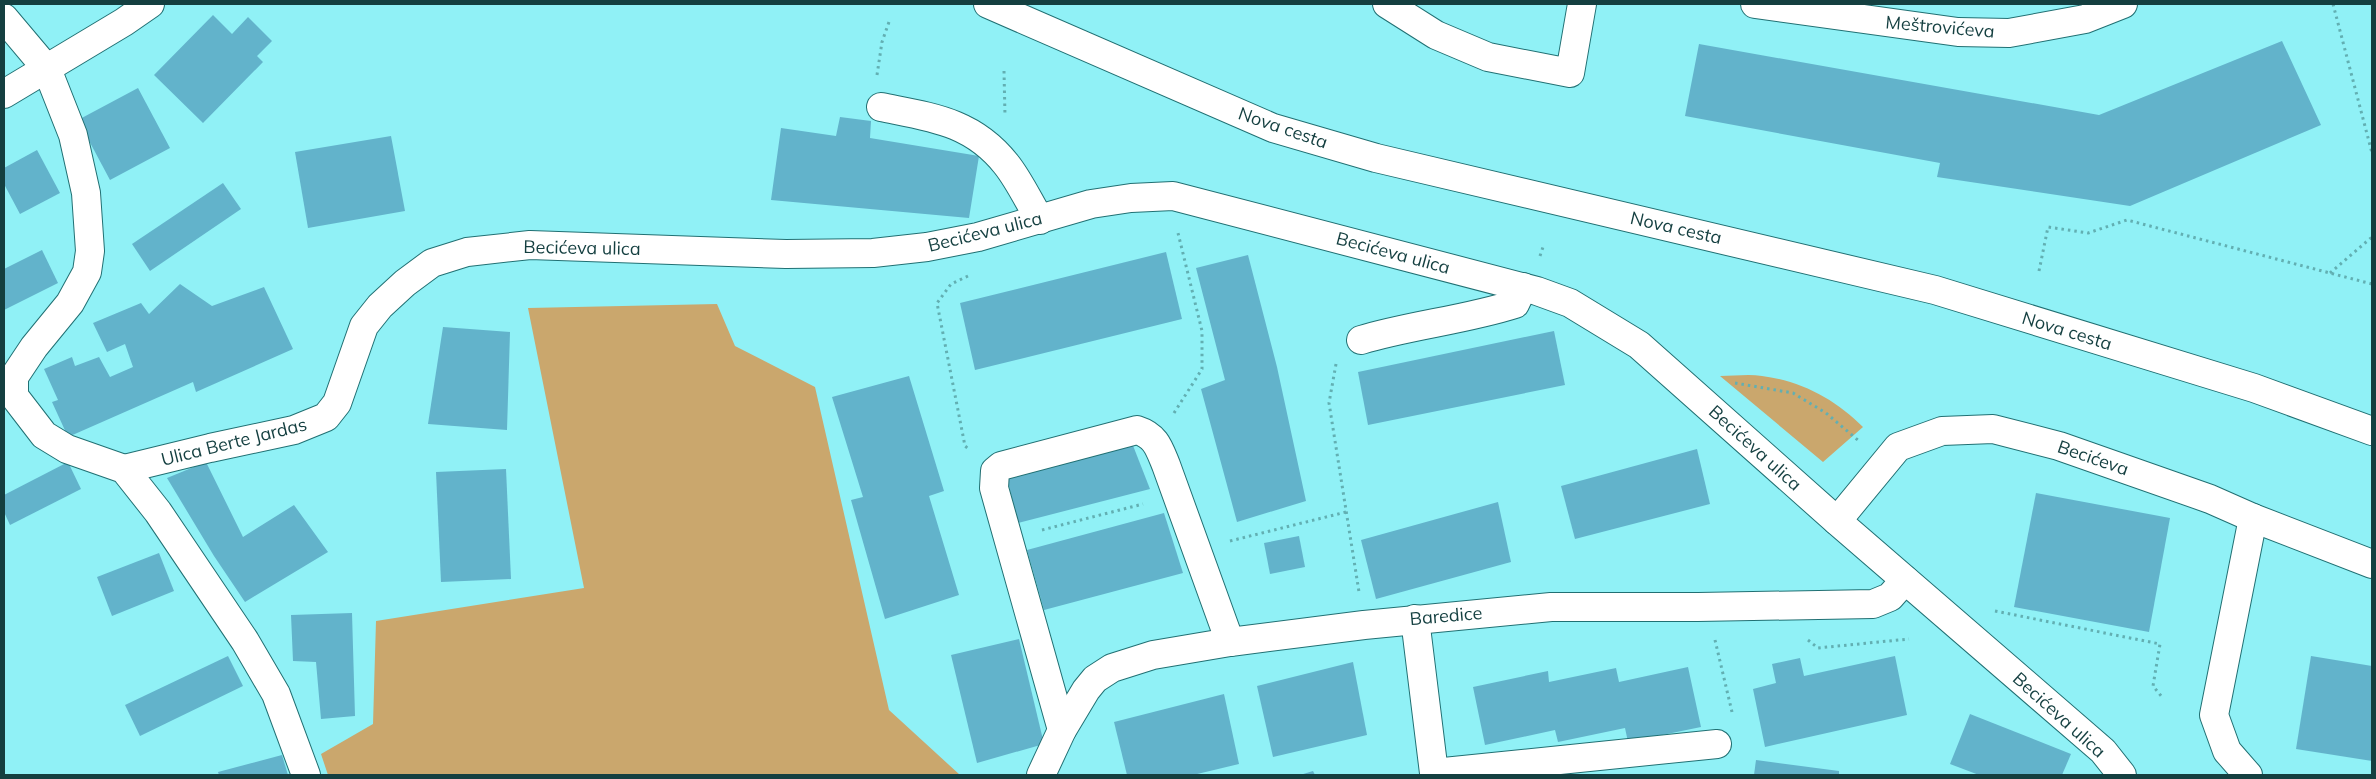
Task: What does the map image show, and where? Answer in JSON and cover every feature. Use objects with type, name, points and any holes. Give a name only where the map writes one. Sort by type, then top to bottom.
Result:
[{"type":"street","points":[[4,94],[150,4]]},
{"type":"street","name":"Nova cesta","points":[[988,4],[1273,128],[1376,158],[1935,290],[2254,388],[2372,431]]},
{"type":"street","points":[[1387,4],[1436,34],[1488,57],[1570,73],[1582,4]]},
{"type":"street","name":"Meštrovićeva","points":[[1755,4],[1790,6],[1958,32],[2010,33],[2085,19],[2123,4]]},
{"type":"street","points":[[4,18],[47,69],[73,135],[86,193],[90,251],[87,272],[70,303],[34,347],[14,377],[9,397],[44,435],[67,448],[124,469],[158,512],[246,641],[276,694],[306,775]]},
{"type":"street","points":[[880,107],[959,125],[978,135],[1006,164],[1040,220]]},
{"type":"street","name":"Becićeva ulica","points":[[495,247],[530,245],[786,254],[873,253],[944,244],[1040,220],[1091,204],[1131,198],[1172,196],[1523,287],[1570,303],[1638,345],[1837,521],[2103,751],[2122,775]]},
{"type":"street","name":"Ulica Berte Jardas","points":[[124,469],[294,430],[326,417],[337,403],[364,326],[380,306],[405,282],[432,263],[467,252],[495,247]]},
{"type":"street","points":[[1361,340],[1391,331],[1496,310],[1515,304],[1523,287]]},
{"type":"street","name":"Becićeva","points":[[1837,521],[1898,447],[1942,431],[1993,429],[2059,446],[2210,498],[2253,518],[2372,564]]},
{"type":"street","points":[[1062,730],[994,488],[995,471],[1001,466],[1137,430],[1148,434],[1156,441],[1230,642]]},
{"type":"street","points":[[2248,775],[2227,751],[2214,715],[2253,518]]},
{"type":"street","name":"Baredice","points":[[1041,775],[1062,730],[1086,690],[1095,679],[1112,668],[1153,655],[1230,642],[1364,625],[1551,607],[1873,604],[1890,597],[1905,580]]},
{"type":"street","points":[[1414,619],[1434,773],[1717,744]]},
{"type":"path","points":[[2332,4],[2372,153]]},
{"type":"path","points":[[882,42],[890,20]]},
{"type":"path","points":[[1156,441],[1202,369],[1202,331],[1181,253],[1172,196]]},
{"type":"path","points":[[2039,271],[2048,227],[2088,233],[2126,220],[2372,284]]},
{"type":"path","points":[[2330,273],[2372,237]]},
{"type":"path","points":[[969,276],[950,284],[938,303],[965,446],[995,471]]},
{"type":"path","points":[[1361,340],[1337,357],[1329,403],[1364,625]]},
{"type":"path","points":[[1730,382],[1793,393],[1826,413],[1861,443]]},
{"type":"path","points":[[1008,539],[1177,495]]},
{"type":"path","points":[[1196,549],[1346,512]]},
{"type":"path","points":[[1992,610],[2160,644],[2153,686],[2162,697]]},
{"type":"path","points":[[1714,634],[1735,728],[1717,744]]},
{"type":"shaded area","points":[[717,304],[735,346],[815,387],[889,710],[960,775],[328,775],[321,754],[373,724],[376,621],[584,588],[528,308]]},
{"type":"shaded area","points":[[1757,375],[1791,382],[1830,400],[1863,427],[1823,462],[1720,376]]},
{"type":"building","points":[[213,15],[232,34],[248,17],[272,41],[257,56],[263,62],[203,123],[154,75]]},
{"type":"building","points":[[2282,41],[2321,125],[2130,206],[1937,177],[1940,163],[1685,116],[1699,44],[2099,115]]},
{"type":"building","points":[[138,88],[170,148],[110,180],[78,120]]},
{"type":"building","points":[[840,117],[871,121],[870,138],[979,156],[969,218],[771,200],[781,128],[836,136]]},
{"type":"building","points":[[391,136],[405,211],[308,228],[295,152]]},
{"type":"building","points":[[37,150],[60,193],[20,214],[4,184],[4,168]]},
{"type":"building","points":[[223,183],[241,209],[150,271],[132,244]]},
{"type":"building","points":[[42,250],[58,283],[4,310],[4,269]]},
{"type":"building","points":[[1166,252],[1182,319],[975,370],[960,303]]},
{"type":"building","points":[[1248,255],[1277,367],[1306,501],[1237,522],[1201,389],[1225,380],[1196,268]]},
{"type":"building","points":[[180,284],[212,306],[264,287],[293,349],[196,392],[193,382],[68,437],[52,402],[58,400],[44,369],[72,357],[75,366],[99,357],[110,377],[133,367],[125,344],[107,352],[93,323],[141,303],[149,314]]},
{"type":"building","points":[[443,327],[510,332],[507,430],[428,424]]},
{"type":"building","points":[[1554,331],[1565,385],[1368,425],[1358,372]]},
{"type":"building","points":[[909,376],[944,491],[929,496],[959,595],[885,619],[851,500],[863,497],[832,397]]},
{"type":"building","points":[[1132,443],[1150,489],[1018,523],[1006,474]]},
{"type":"building","points":[[1697,449],[1710,504],[1575,539],[1561,486]]},
{"type":"building","points":[[68,462],[81,489],[10,525],[4,512],[4,495]]},
{"type":"building","points":[[206,462],[243,537],[294,505],[328,552],[245,602],[214,556],[167,478]]},
{"type":"building","points":[[506,469],[511,579],[441,582],[436,472]]},
{"type":"building","points":[[2036,493],[2170,518],[2149,632],[2014,607]]},
{"type":"building","points":[[1498,502],[1511,562],[1376,599],[1361,540]]},
{"type":"building","points":[[1164,513],[1183,573],[1044,610],[1027,550]]},
{"type":"building","points":[[1299,536],[1305,567],[1270,574],[1264,543]]},
{"type":"building","points":[[159,553],[174,591],[112,616],[97,577]]},
{"type":"building","points":[[352,613],[355,716],[321,719],[316,662],[293,661],[291,615]]},
{"type":"building","points":[[1019,639],[1044,744],[977,763],[951,655]]},
{"type":"building","points":[[228,656],[243,686],[140,736],[125,705]]},
{"type":"building","points":[[1895,656],[1907,715],[1765,747],[1753,689],[1776,683],[1772,664],[1800,658],[1804,676]]},
{"type":"building","points":[[2311,656],[2372,666],[2372,761],[2296,749]]},
{"type":"building","points":[[1353,662],[1367,735],[1273,757],[1257,686]]},
{"type":"building","points":[[1688,667],[1701,727],[1628,742],[1625,728],[1558,742],[1555,730],[1485,745],[1473,687],[1548,671],[1549,682],[1616,668],[1619,682]]},
{"type":"building","points":[[1224,694],[1239,764],[1193,775],[1127,775],[1114,722]]},
{"type":"building","points":[[1970,714],[2071,754],[2062,775],[1979,775],[1950,764]]},
{"type":"building","points":[[282,755],[288,775],[219,775],[218,772]]},
{"type":"building","points":[[1756,760],[1839,771],[1839,775],[1754,775]]},
{"type":"building","points":[[1313,771],[1315,775],[1300,775]]}]
